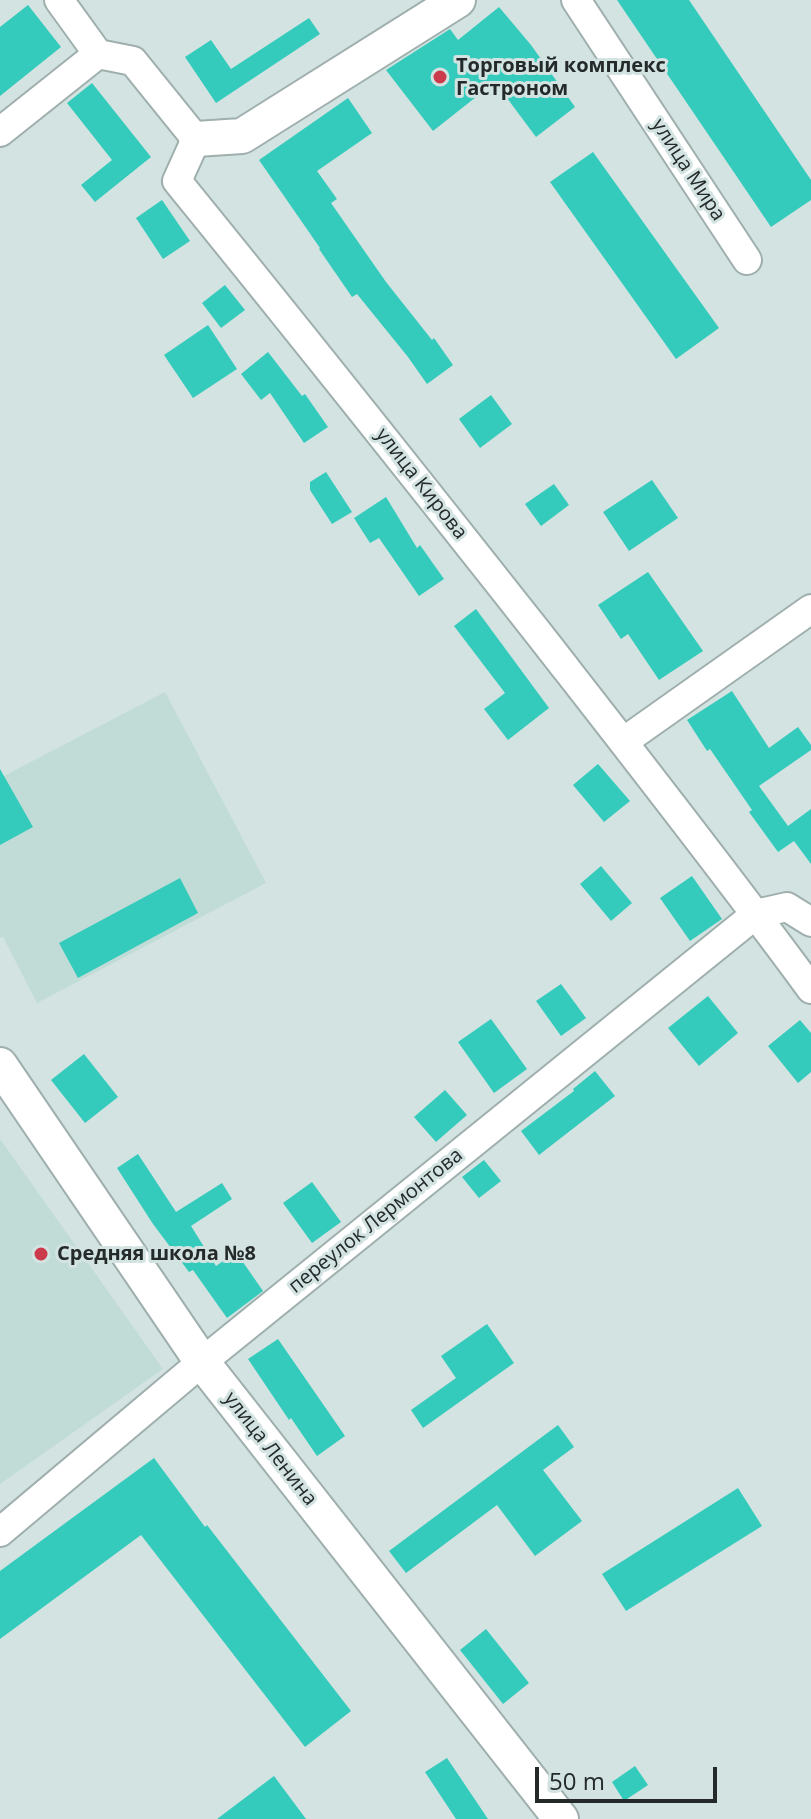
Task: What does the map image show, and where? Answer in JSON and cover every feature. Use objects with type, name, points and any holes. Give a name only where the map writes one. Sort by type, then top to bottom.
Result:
[{"type":"street","points":[[59,0],[98,54],[133,61],[196,139],[242,136],[458,0]]},
{"type":"street","name":"улица Мира","points":[[576,0],[747,260]]},
{"type":"street","points":[[0,132],[98,54]]},
{"type":"street","name":"улица Кирова","points":[[196,139],[177,181],[338,379],[623,742],[811,989]]},
{"type":"street","points":[[623,742],[811,609]]},
{"type":"street","points":[[756,914],[787,907],[811,922]]},
{"type":"street","name":"переулок Лермонтова","points":[[0,1532],[202,1362],[756,914]]},
{"type":"street","name":"улица Ленина","points":[[0,1065],[202,1362],[561,1819]]},
{"type":"shaded area","points":[[165,692],[266,883],[37,1003],[3,937],[0,938],[0,778]]},
{"type":"shaded area","name":"Средняя школа №8","points":[[0,1139],[163,1369],[0,1484]]},
{"type":"building","points":[[617,0],[689,0],[811,180],[811,200],[771,227]]},
{"type":"building","points":[[28,5],[61,47],[0,96],[0,27]]},
{"type":"building","points":[[499,7],[531,45],[575,107],[536,137],[495,82],[433,131],[386,70],[450,29],[458,40]]},
{"type":"building","points":[[309,18],[320,34],[216,103],[185,57],[211,40],[231,69]]},
{"type":"building","points":[[92,83],[151,157],[95,202],[81,185],[112,160],[67,103]]},
{"type":"building","points":[[348,98],[372,133],[317,171],[337,199],[331,203],[386,282],[453,365],[427,384],[357,294],[352,297],[259,160]]},
{"type":"building","points":[[593,152],[719,328],[676,359],[550,182]]},
{"type":"building","points":[[162,200],[190,241],[163,259],[136,218]]},
{"type":"building","points":[[225,285],[245,310],[221,328],[202,303]]},
{"type":"building","points":[[208,325],[237,369],[193,398],[164,355]]},
{"type":"building","points":[[268,352],[302,396],[305,394],[328,427],[304,443],[270,393],[261,400],[241,374]]},
{"type":"building","points":[[491,395],[512,424],[480,448],[459,419]]},
{"type":"building","points":[[326,472],[352,512],[332,524],[310,490],[310,482]]},
{"type":"building","points":[[652,480],[678,518],[629,551],[603,512]]},
{"type":"building","points":[[554,484],[569,505],[541,526],[525,504]]},
{"type":"building","points":[[386,497],[417,548],[420,545],[444,579],[419,596],[379,538],[370,543],[354,518]]},
{"type":"building","points":[[648,572],[703,651],[659,680],[628,634],[621,639],[598,605]]},
{"type":"building","points":[[476,609],[549,708],[508,740],[484,709],[505,693],[454,626]]},
{"type":"building","points":[[732,691],[769,748],[798,727],[811,745],[811,750],[759,786],[788,826],[811,809],[811,864],[794,841],[778,852],[710,749],[707,751],[687,720]]},
{"type":"building","points":[[598,764],[630,801],[604,822],[573,785]]},
{"type":"building","points":[[0,769],[33,827],[0,845]]},
{"type":"building","points":[[601,866],[632,903],[611,921],[580,884]]},
{"type":"building","points":[[692,876],[722,919],[690,941],[660,898]]},
{"type":"building","points":[[180,878],[198,913],[78,978],[59,943]]},
{"type":"building","points":[[561,984],[586,1018],[561,1036],[536,1001]]},
{"type":"building","points":[[708,996],[738,1033],[699,1066],[668,1028]]},
{"type":"building","points":[[491,1019],[527,1069],[494,1093],[458,1042]]},
{"type":"building","points":[[800,1020],[811,1033],[811,1072],[798,1083],[768,1046]]},
{"type":"building","points":[[84,1054],[118,1097],[85,1123],[51,1080]]},
{"type":"building","points":[[595,1071],[615,1096],[539,1155],[521,1131]]},
{"type":"building","points":[[445,1090],[467,1115],[436,1142],[414,1117]]},
{"type":"building","points":[[138,1154],[176,1212],[222,1183],[232,1199],[191,1226],[216,1266],[236,1252],[263,1291],[227,1318],[193,1270],[189,1272],[153,1224],[117,1168]]},
{"type":"building","points":[[484,1160],[501,1181],[479,1198],[462,1177]]},
{"type":"building","points":[[312,1182],[341,1222],[312,1243],[283,1203]]},
{"type":"building","points":[[487,1324],[514,1363],[423,1428],[411,1410],[456,1378],[441,1356]]},
{"type":"building","points":[[278,1339],[345,1436],[317,1456],[248,1359]]},
{"type":"building","points":[[558,1425],[574,1447],[543,1470],[582,1521],[535,1556],[497,1505],[406,1573],[389,1551]]},
{"type":"building","points":[[154,1458],[351,1711],[305,1747],[141,1535],[0,1639],[0,1571]]},
{"type":"building","points":[[738,1488],[762,1526],[626,1611],[602,1574]]},
{"type":"building","points":[[486,1629],[529,1683],[503,1704],[460,1650]]},
{"type":"building","points":[[447,1758],[488,1819],[456,1819],[425,1772]]},
{"type":"building","points":[[635,1766],[648,1785],[624,1801],[612,1782]]},
{"type":"building","points":[[274,1776],[306,1819],[217,1819]]},
{"type":"place","name":"Торговый комплекс Гастроном","points":[[440,77]]},
{"type":"place","name":"Средняя школа №8","points":[[41,1254]]}]
